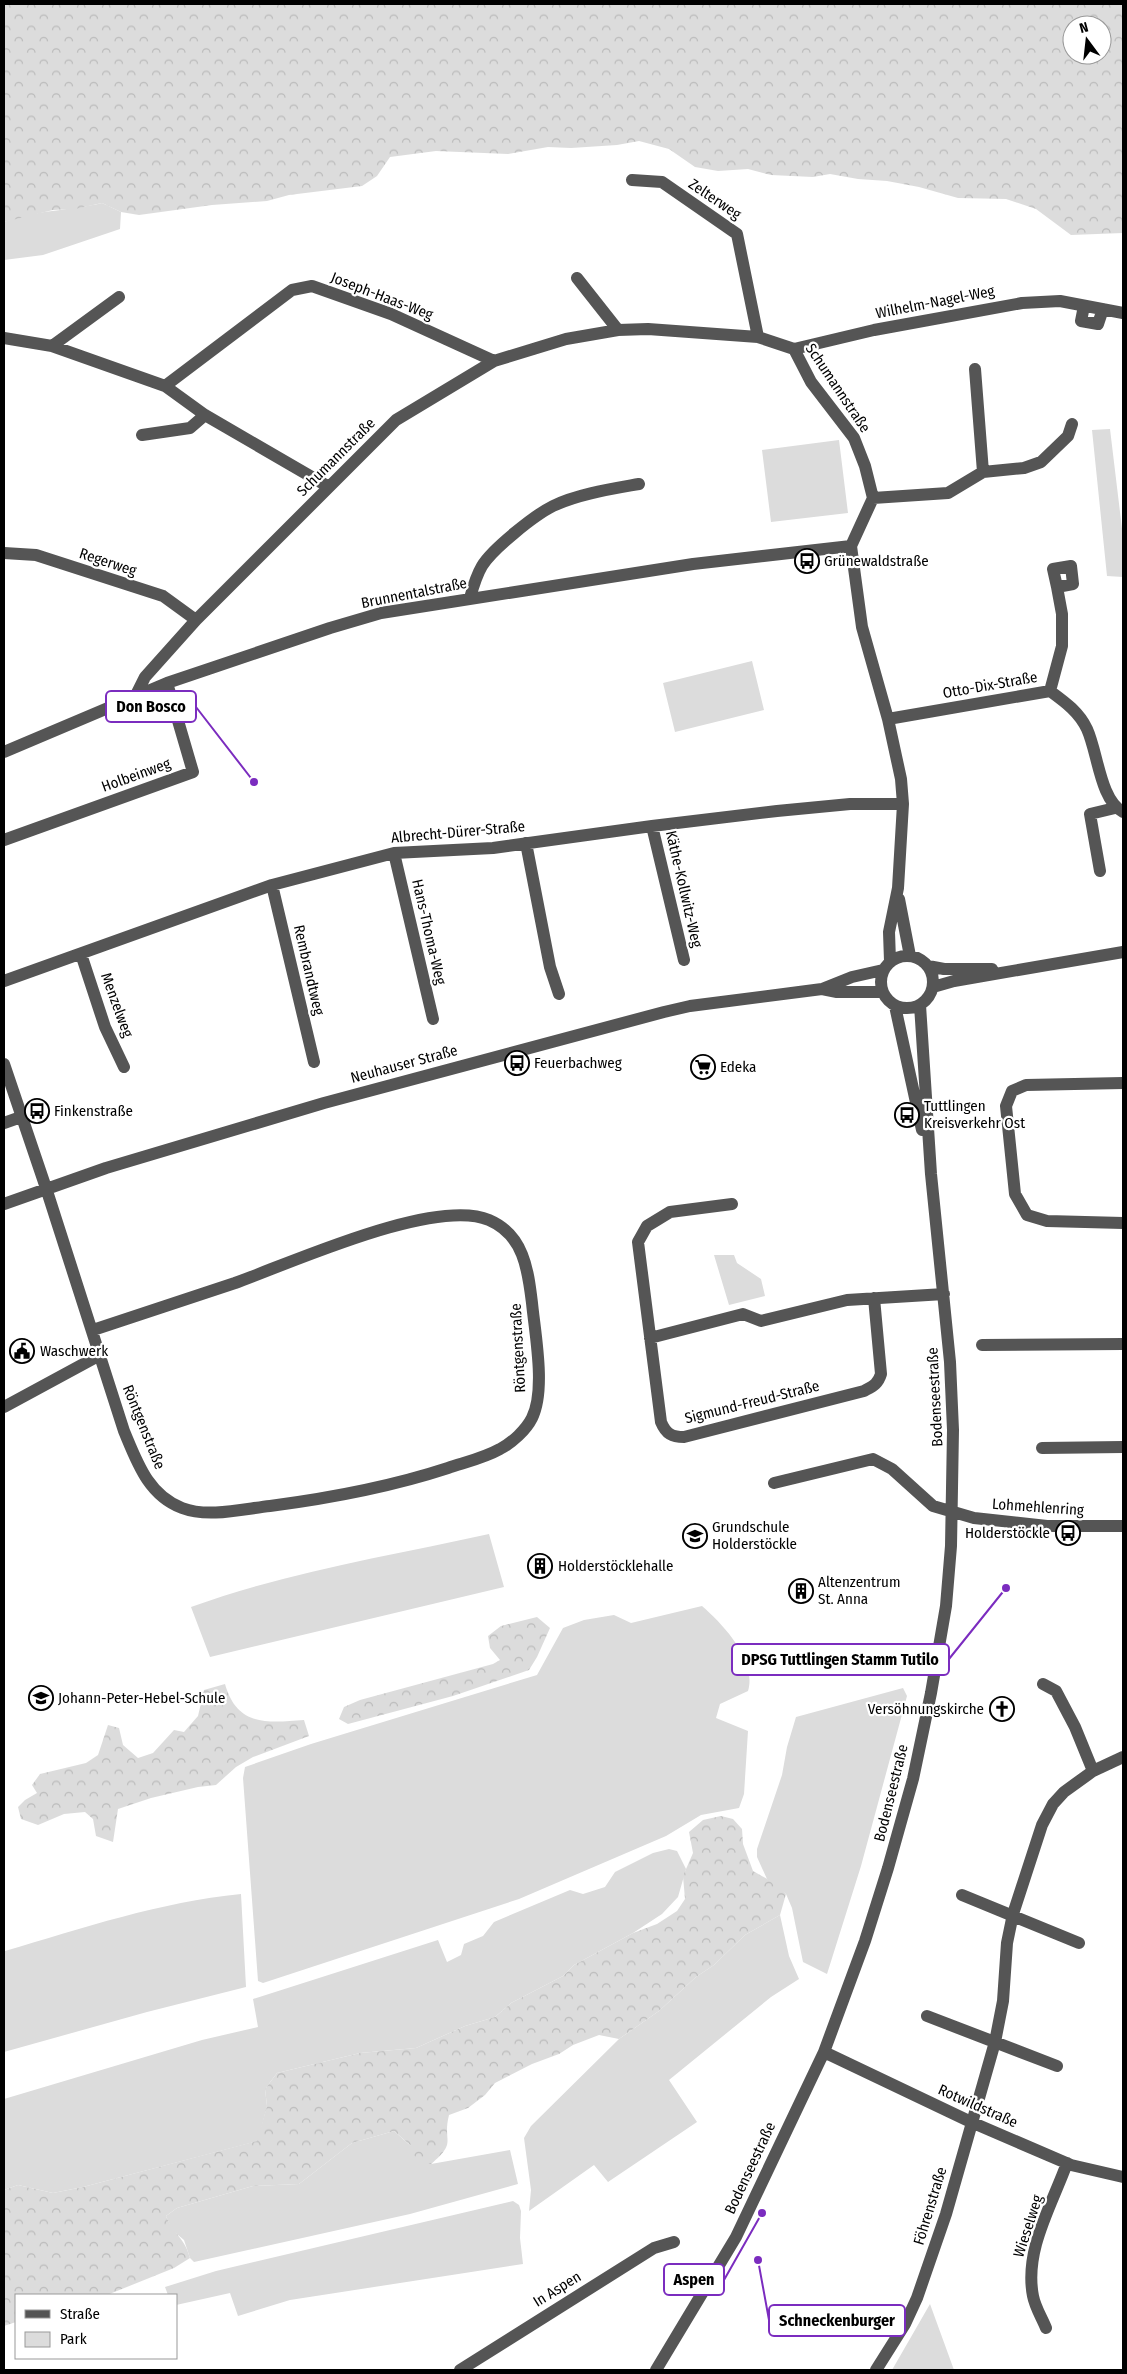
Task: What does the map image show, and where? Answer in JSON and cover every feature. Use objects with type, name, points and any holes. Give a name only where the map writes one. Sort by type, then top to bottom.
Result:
[{"type":"street","name":"Zelterweg","points":[[632,180],[662,182],[737,234],[758,336]]},
{"type":"street","points":[[576,278],[618,330]]},
{"type":"street","name":"Joseph-Haas-Weg","points":[[165,386],[292,290],[312,286],[391,314],[494,361]]},
{"type":"street","points":[[52,346],[119,297]]},
{"type":"street","name":"Wilhelm-Nagel-Weg","points":[[794,349],[874,330],[1022,303],[1060,301],[1123,313]]},
{"type":"street","name":"Schumannstraße","points":[[136,696],[144,677],[196,620],[396,420],[494,361],[566,338],[618,330],[648,329],[758,336],[794,349],[811,382],[854,438],[865,466],[873,498]]},
{"type":"street","points":[[4,338],[52,346],[165,386],[205,415],[329,487]]},
{"type":"street","points":[[975,369],[983,472]]},
{"type":"street","points":[[142,435],[190,428],[205,415]]},
{"type":"street","points":[[928,966],[933,976],[933,987],[928,997],[920,1005],[912,1008],[895,1006],[882,992],[881,977],[887,966],[889,932],[898,888],[903,804],[901,779],[888,719],[862,628],[851,546],[873,498],[948,493],[983,472],[1024,468],[1040,462],[1068,436],[1072,424]]},
{"type":"street","points":[[470,598],[476,578],[484,563],[535,518],[552,506],[572,499],[639,484]]},
{"type":"street","name":"Brunnentalstraße","points":[[4,752],[167,683],[330,628],[381,613],[693,564],[851,546]]},
{"type":"street","name":"Regerweg","points":[[4,553],[36,555],[162,596],[196,620]]},
{"type":"street","points":[[1050,691],[1062,646],[1062,614],[1056,587]]},
{"type":"street","name":"Holbeinweg","points":[[4,840],[193,772],[167,683]]},
{"type":"street","name":"Otto-Dix-Straße","points":[[888,719],[1050,691],[1072,706],[1087,729],[1107,794],[1119,810],[1090,814],[1100,871]]},
{"type":"street","name":"Albrecht-Dürer-Straße","points":[[4,981],[272,885],[394,853],[492,848],[652,826],[840,805],[903,804]]},
{"type":"street","name":"Käthe-Kollwitz-Weg","points":[[652,826],[684,960]]},
{"type":"street","points":[[526,843],[550,967],[559,994]]},
{"type":"street","name":"Hans-Thoma-Weg","points":[[394,853],[433,1019]]},
{"type":"street","name":"Rembrandtweg","points":[[272,885],[314,1062]]},
{"type":"street","points":[[898,888],[904,931],[910,956]]},
{"type":"street","points":[[933,987],[1123,952]]},
{"type":"street","name":"Menzelweg","points":[[81,954],[105,1027],[124,1067]]},
{"type":"street","points":[[887,966],[900,957],[910,956],[917,958],[928,966],[944,969],[1020,970]]},
{"type":"street","name":"Neuhauser Straße","points":[[4,1204],[106,1168],[324,1103],[690,1006],[822,989],[887,966]]},
{"type":"street","name":"Neuhauser Straße","points":[[822,989],[837,992],[882,992]]},
{"type":"street","name":"Bodenseestraße","points":[[656,2370],[736,2237],[824,2052],[868,1932],[913,1779],[946,1606],[951,1546],[953,1430],[950,1362],[932,1174],[920,1005]]},
{"type":"street","name":"Bodenseestraße","points":[[895,1006],[932,1174]]},
{"type":"street","points":[[4,1064],[46,1188]]},
{"type":"street","points":[[1123,1083],[1026,1085],[1012,1091],[1006,1106],[1015,1194],[1027,1216],[1047,1221],[1123,1223]]},
{"type":"street","points":[[4,1123],[21,1117]]},
{"type":"street","name":"Röntgenstraße","points":[[46,1188],[124,1431],[136,1460],[149,1483],[168,1501],[195,1512],[240,1510],[339,1496],[415,1479],[487,1455],[504,1447],[528,1424],[533,1416],[538,1398],[535,1334],[528,1267],[524,1256],[520,1247],[499,1226],[487,1219],[462,1214],[445,1214],[385,1228],[225,1286],[93,1330]]},
{"type":"street","name":"Sigmund-Freud-Straße","points":[[732,1204],[670,1212],[647,1226],[638,1242],[661,1422],[668,1434],[675,1437],[684,1437],[864,1391],[874,1386],[881,1374],[874,1298]]},
{"type":"street","points":[[650,1338],[743,1314],[761,1321],[847,1300],[944,1294]]},
{"type":"street","points":[[982,1345],[1123,1344]]},
{"type":"street","points":[[4,1407],[100,1355]]},
{"type":"street","points":[[1042,1448],[1123,1447]]},
{"type":"street","name":"Lohmehlenring","points":[[774,1483],[873,1459],[892,1469],[933,1506],[974,1518],[1047,1526],[1123,1526]]},
{"type":"street","points":[[1043,1684],[1056,1691],[1075,1727],[1093,1771]]},
{"type":"street","name":"Föhrenstraße","points":[[876,2370],[905,2324],[917,2298],[946,2214],[970,2122],[977,2107],[995,2042],[1003,2001],[1007,1943],[1012,1914],[1046,1814],[1064,1792],[1093,1771],[1123,1757]]},
{"type":"street","points":[[962,1895],[1079,1943]]},
{"type":"street","points":[[927,2016],[1057,2066]]},
{"type":"street","name":"Rotwildstraße","points":[[824,2052],[970,2122],[1068,2163],[1123,2177]]},
{"type":"street","name":"Wieselweg","points":[[1046,2328],[1033,2298],[1030,2272],[1038,2235],[1068,2163]]},
{"type":"street","name":"In Aspen","points":[[460,2370],[654,2248],[674,2242]]},
{"type":"green space","points":[[4,4],[1123,4],[1123,233],[1071,235],[1036,209],[1006,199],[958,198],[919,187],[887,181],[858,179],[830,174],[813,177],[771,175],[748,169],[718,171],[695,167],[669,149],[639,141],[617,145],[571,148],[548,147],[508,154],[436,151],[390,157],[377,176],[362,186],[289,195],[267,201],[212,205],[139,215],[121,212],[102,203],[75,209],[53,210],[4,222]]},
{"type":"green space","points":[[102,203],[121,212],[120,229],[43,255],[4,260],[4,222],[28,215]]},
{"type":"green space","points":[[1110,429],[1123,537],[1123,577],[1107,576],[1092,430]]},
{"type":"green space","points":[[839,440],[848,513],[771,522],[762,450]]},
{"type":"green space","points":[[752,661],[764,710],[675,732],[663,683]]},
{"type":"green space","points":[[714,1255],[734,1255],[737,1263],[761,1279],[765,1296],[729,1305]]},
{"type":"green space","points":[[489,1534],[504,1587],[210,1657],[191,1607],[301,1574]]},
{"type":"green space","points":[[702,1606],[729,1633],[737,1644],[748,1668],[750,1680],[748,1691],[720,1704],[716,1718],[748,1731],[744,1794],[739,1808],[701,1815],[666,1836],[519,1899],[263,1983],[258,1981],[243,1778],[245,1767],[311,1744],[537,1675],[563,1628],[584,1620],[614,1615],[631,1623]]},
{"type":"green space","points":[[537,1617],[550,1628],[529,1670],[453,1696],[348,1724],[339,1719],[344,1707],[360,1700],[493,1664],[500,1660],[490,1648],[488,1636],[501,1626]]},
{"type":"green space","points":[[225,1684],[230,1698],[245,1715],[265,1721],[304,1720],[309,1736],[253,1757],[236,1767],[216,1785],[198,1787],[151,1798],[118,1809],[113,1842],[96,1836],[93,1819],[85,1812],[64,1814],[38,1825],[21,1819],[18,1807],[37,1793],[32,1785],[40,1774],[86,1763],[98,1755],[108,1725],[119,1728],[123,1745],[138,1758],[153,1753],[174,1730],[184,1732],[198,1716],[204,1690]]},
{"type":"green space","points":[[903,1688],[907,1696],[861,1866],[827,1974],[803,1962],[792,1908],[786,1894],[767,1879],[757,1857],[757,1849],[782,1775],[787,1747],[796,1717]]},
{"type":"green space","points":[[721,1816],[733,1819],[742,1829],[743,1844],[753,1871],[776,1884],[786,1894],[780,1915],[745,1935],[714,1965],[696,1977],[659,2011],[619,2039],[599,2035],[573,2045],[559,2054],[532,2064],[495,2083],[485,2095],[468,2108],[449,2115],[447,2146],[431,2164],[418,2164],[410,2145],[394,2131],[352,2143],[299,2184],[253,2186],[177,2208],[166,2216],[188,2251],[190,2258],[174,2268],[109,2294],[15,2294],[15,2322],[4,2326],[4,2190],[18,2185],[53,2193],[83,2187],[257,2141],[267,2106],[265,2089],[277,2073],[360,2053],[416,2048],[465,2026],[495,2017],[511,2003],[563,1976],[574,1965],[633,1933],[657,1924],[677,1911],[685,1899],[683,1876],[693,1853],[689,1832],[703,1820]]},
{"type":"green space","points":[[669,1849],[677,1851],[686,1869],[678,1897],[662,1914],[633,1933],[574,1965],[563,1976],[511,2003],[495,2017],[465,2026],[416,2048],[360,2053],[277,2073],[265,2089],[267,2106],[258,2141],[83,2187],[53,2193],[18,2185],[4,2190],[4,2099],[202,2040],[258,2027],[253,1999],[438,1940],[447,1962],[461,1955],[464,1944],[483,1936],[494,1922],[570,1890],[583,1894],[605,1887],[615,1872],[653,1853]]},
{"type":"green space","points":[[241,1894],[246,1987],[147,2012],[4,2052],[4,1948],[5,1951],[151,1909]]},
{"type":"green space","points":[[780,1915],[789,1956],[799,1979],[771,1997],[669,2080],[697,2122],[608,2182],[594,2165],[529,2211],[531,2190],[524,2138],[531,2126],[619,2039],[659,2011],[696,1977],[714,1965],[745,1935]]},
{"type":"green space","points":[[394,2131],[431,2164],[510,2150],[518,2184],[410,2214],[194,2262],[190,2258],[184,2240],[172,2230],[166,2216],[177,2208],[253,2186],[299,2184],[352,2143]]},
{"type":"green space","points":[[513,2201],[519,2205],[521,2211],[520,2238],[523,2264],[290,2300],[238,2316],[230,2293],[178,2305],[178,2294],[168,2294],[165,2287],[216,2271]]},
{"type":"green space","points":[[930,2304],[954,2370],[892,2370]]},
{"type":"place","name":"Grünewaldstraße","points":[[807,561]]},
{"type":"place","name":"Don Bosco","points":[[254,782]]},
{"type":"place","name":"Feuerbachweg","points":[[517,1063]]},
{"type":"place","name":"Edeka","points":[[703,1067]]},
{"type":"place","name":"Finkenstraße","points":[[37,1111]]},
{"type":"place","name":"Tuttlingen Kreisverkehr Ost","points":[[907,1115]]},
{"type":"place","name":"Waschwerk","points":[[22,1351]]},
{"type":"place","name":"Holderstöckle","points":[[1068,1533]]},
{"type":"place","name":"Grundschule Holderstöckle","points":[[695,1536]]},
{"type":"place","name":"Holderstöcklehalle","points":[[540,1566]]},
{"type":"place","name":"DPSG Tuttlingen Stamm Tutilo","points":[[1006,1588]]},
{"type":"place","name":"Altenzentrum St. Anna","points":[[801,1591]]},
{"type":"place","name":"Johann-Peter-Hebel-Schule","points":[[41,1698]]},
{"type":"place","name":"Versöhnungskirche","points":[[1002,1709]]},
{"type":"place","name":"Aspen","points":[[762,2213]]},
{"type":"place","name":"Schneckenburger","points":[[758,2260]]}]
